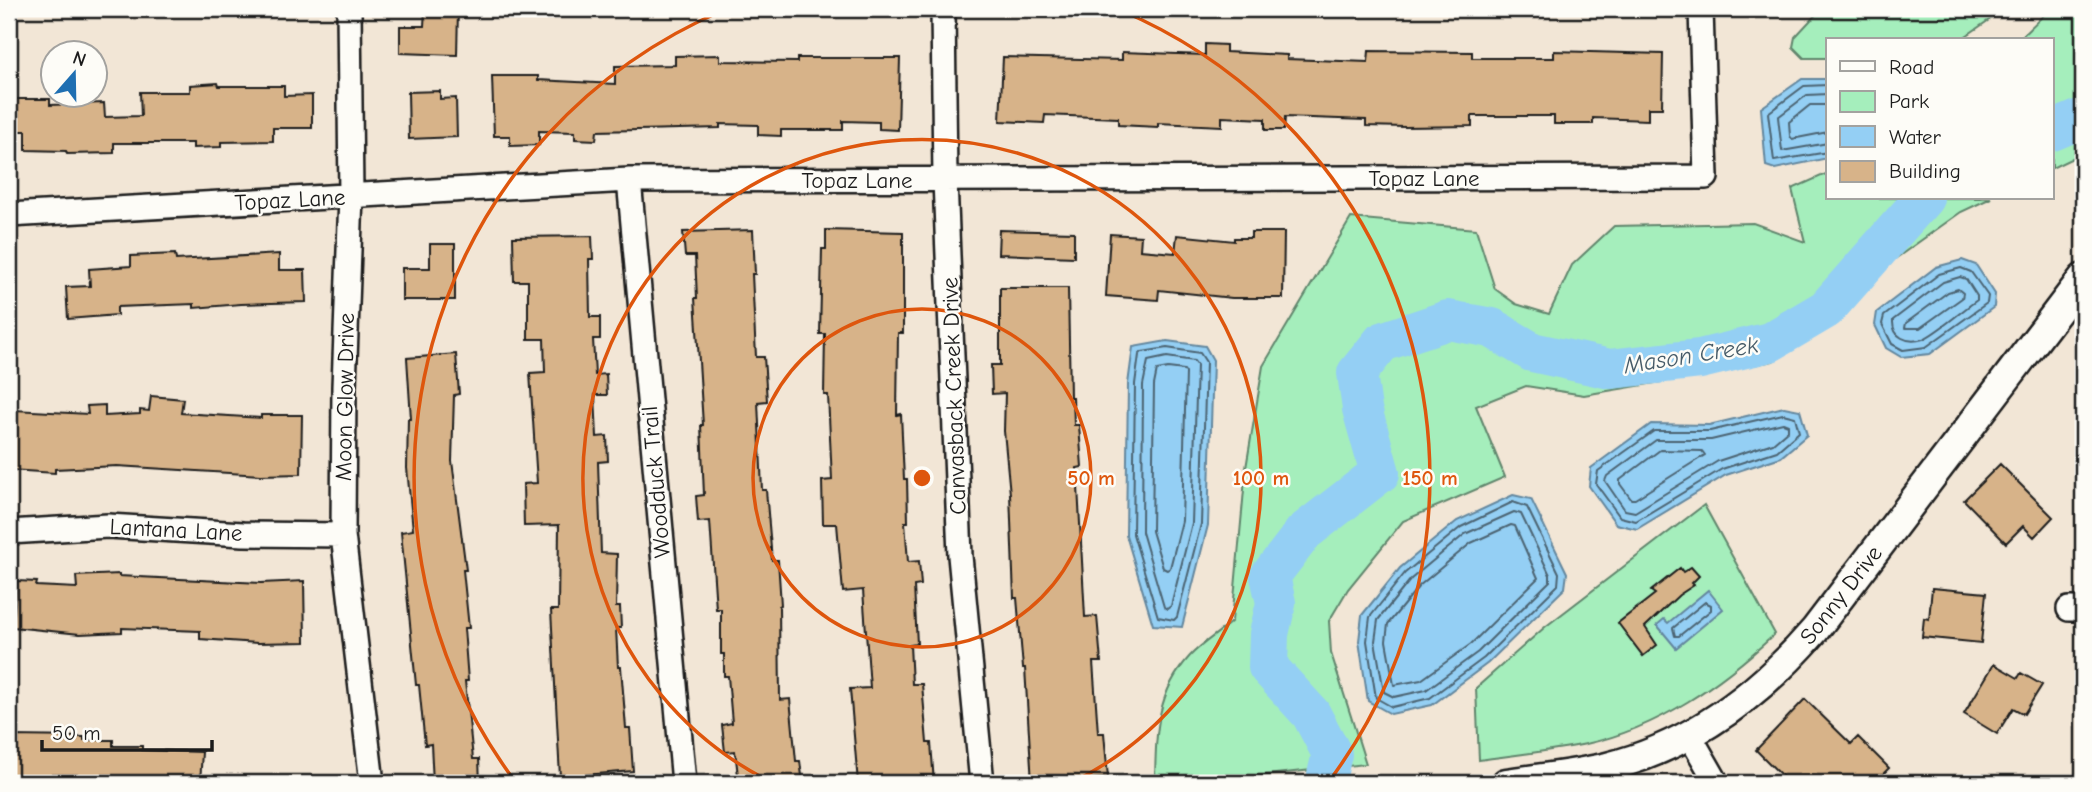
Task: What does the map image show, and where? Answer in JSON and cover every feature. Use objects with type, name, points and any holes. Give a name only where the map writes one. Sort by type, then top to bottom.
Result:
[{"type":"street","name":"Moon Glow Drive","points":[[349,9],[351,197],[344,387],[343,535],[372,783]]},
{"type":"street","name":"Canvasback Creek Drive","points":[[943,9],[945,180],[960,556],[982,783]]},
{"type":"street","name":"Topaz Lane","points":[[9,215],[629,180],[1706,177],[1701,9]]},
{"type":"street","name":"Woodduck Trail","points":[[629,180],[684,783]]},
{"type":"street","name":"Sonny Drive","points":[[1507,783],[1608,767],[1690,736],[1756,690],[1787,662],[1815,630],[2083,278]]},
{"type":"street","name":"Lantana Lane","points":[[9,532],[108,526],[243,534],[343,535]]},
{"type":"street","points":[[1690,736],[1717,783]]},
{"type":"green space","points":[[1821,9],[2005,9],[1963,38],[1826,38],[1826,58],[1804,58],[1793,47],[1795,37]]},
{"type":"green space","points":[[2050,9],[2083,9],[2083,153],[2054,167],[2054,38],[2020,38]]},
{"type":"green space","points":[[1826,174],[1826,200],[1987,200],[1961,212],[1885,266],[1811,336],[1773,361],[1584,395],[1526,386],[1476,406],[1505,477],[1403,521],[1348,589],[1329,621],[1331,653],[1366,764],[1196,783],[1163,783],[1155,780],[1160,714],[1170,684],[1190,656],[1232,621],[1246,468],[1263,366],[1351,218],[1476,229],[1495,289],[1516,304],[1549,314],[1572,265],[1614,226],[1753,223],[1805,242],[1792,189]]},
{"type":"green space","points":[[1704,505],[1775,634],[1711,687],[1639,727],[1586,744],[1479,760],[1476,688],[1545,627]]},
{"type":"water","points":[[1802,79],[1826,79],[1826,158],[1775,169],[1766,166],[1761,108]]},
{"type":"water","points":[[1962,260],[1976,265],[1995,294],[1994,307],[1930,354],[1901,357],[1886,348],[1875,325],[1877,312],[1936,267]]},
{"type":"water","points":[[1167,341],[1205,346],[1213,360],[1208,525],[1182,627],[1153,625],[1126,535],[1128,384],[1133,347]]},
{"type":"water","points":[[1784,407],[1800,410],[1807,435],[1781,457],[1726,475],[1637,529],[1616,524],[1589,486],[1591,468],[1651,424],[1709,425]]},
{"type":"water","points":[[1513,495],[1531,499],[1567,573],[1565,588],[1488,663],[1432,705],[1391,714],[1368,701],[1359,641],[1362,615],[1400,568],[1457,521]]},
{"type":"water","points":[[1708,590],[1723,609],[1676,648],[1657,625],[1664,619],[1668,623]]},
{"type":"building","points":[[425,9],[458,9],[457,55],[400,53],[400,26],[424,26]]},
{"type":"building","points":[[1205,44],[1226,45],[1226,52],[1287,55],[1287,59],[1368,62],[1369,51],[1472,52],[1472,58],[1554,58],[1554,51],[1663,54],[1662,108],[1648,108],[1648,120],[1593,118],[1593,124],[1554,124],[1554,116],[1472,116],[1472,126],[1405,127],[1366,126],[1366,120],[1285,117],[1284,130],[1265,130],[1265,119],[1222,117],[1222,126],[1158,123],[1158,127],[1118,125],[1118,118],[1045,115],[1044,123],[1000,121],[1003,57],[1122,60],[1122,52],[1205,55]]},
{"type":"building","points":[[720,55],[720,61],[797,62],[797,58],[900,58],[898,130],[879,129],[879,122],[843,121],[843,130],[781,130],[781,136],[758,135],[758,125],[720,124],[720,128],[597,131],[596,140],[575,139],[575,132],[539,131],[539,145],[510,146],[510,136],[494,136],[492,76],[538,76],[538,80],[615,84],[615,66],[675,65],[675,56]]},
{"type":"building","points":[[218,83],[219,86],[284,86],[284,96],[312,95],[312,128],[273,128],[273,141],[221,142],[221,147],[193,148],[193,143],[114,143],[114,153],[67,154],[66,151],[26,150],[26,131],[9,131],[9,99],[38,99],[38,108],[104,108],[105,117],[141,116],[140,92],[190,92],[190,85]]},
{"type":"building","points":[[440,91],[440,99],[456,98],[457,137],[409,139],[408,92]]},
{"type":"building","points":[[753,230],[756,357],[764,357],[767,401],[758,402],[762,490],[766,490],[772,560],[778,560],[781,605],[780,700],[790,699],[796,761],[800,761],[803,783],[739,783],[735,751],[725,752],[722,725],[732,723],[728,676],[724,676],[724,654],[721,654],[721,609],[716,609],[710,521],[698,522],[696,496],[704,495],[695,256],[685,256],[683,232]]},
{"type":"building","points":[[826,230],[903,232],[903,333],[898,333],[897,415],[901,414],[904,479],[907,479],[908,522],[905,522],[908,562],[919,561],[921,585],[914,586],[917,644],[910,645],[912,684],[922,684],[927,743],[931,743],[934,783],[858,783],[850,689],[870,688],[863,590],[843,592],[837,524],[823,524],[822,481],[832,480],[828,395],[824,395],[825,334],[820,334],[822,249],[826,249]]},
{"type":"building","points":[[999,230],[1074,232],[1074,257],[998,254]]},
{"type":"building","points":[[1251,232],[1284,232],[1283,298],[1232,298],[1159,290],[1158,300],[1106,296],[1110,234],[1141,236],[1140,250],[1175,253],[1177,235],[1234,241],[1234,238],[1251,238]]},
{"type":"building","points":[[592,236],[593,259],[589,259],[590,317],[600,317],[600,339],[593,339],[595,375],[606,374],[607,395],[595,395],[597,437],[607,436],[608,461],[598,462],[601,553],[617,554],[616,607],[620,607],[621,628],[616,628],[618,667],[621,667],[626,728],[630,728],[633,771],[560,777],[551,610],[558,610],[559,525],[524,526],[523,484],[537,483],[530,373],[545,372],[544,339],[528,339],[528,281],[514,281],[513,237]]},
{"type":"building","points":[[430,244],[455,244],[455,300],[402,300],[402,268],[430,268]]},
{"type":"building","points":[[175,254],[176,260],[279,254],[279,270],[305,270],[306,302],[194,308],[194,304],[117,307],[117,315],[68,319],[66,287],[90,286],[89,269],[131,266],[131,256]]},
{"type":"building","points":[[1000,288],[1068,288],[1070,397],[1073,397],[1074,425],[1079,425],[1082,467],[1077,468],[1085,617],[1097,616],[1101,662],[1093,662],[1098,733],[1104,733],[1108,778],[1032,783],[1025,668],[1017,598],[1014,598],[1010,494],[1004,431],[1005,393],[992,394],[991,365],[1000,365]]},
{"type":"building","points":[[456,354],[459,394],[454,395],[452,461],[466,570],[463,570],[469,628],[464,628],[468,681],[465,681],[473,759],[479,759],[480,783],[433,783],[431,744],[425,745],[419,685],[416,685],[401,532],[413,530],[407,468],[408,419],[411,419],[407,358]]},
{"type":"building","points":[[151,396],[183,399],[181,413],[261,418],[261,415],[302,415],[301,474],[261,475],[117,466],[55,469],[55,473],[10,470],[14,410],[88,414],[87,406],[105,405],[105,416],[140,414],[140,410],[149,411]]},
{"type":"building","points":[[2000,464],[2053,517],[2034,537],[2023,526],[2006,543],[1964,500]]},
{"type":"building","points":[[1691,567],[1699,576],[1692,583],[1694,585],[1679,595],[1645,627],[1657,645],[1643,656],[1618,623],[1655,594],[1651,591],[1680,568],[1683,572]]},
{"type":"building","points":[[119,574],[261,583],[304,581],[305,642],[258,643],[200,639],[200,631],[122,628],[122,632],[80,634],[13,627],[17,581],[37,582],[36,586],[77,588],[76,576]]},
{"type":"building","points":[[1932,588],[1986,593],[1981,643],[1922,637],[1924,618],[1929,619]]},
{"type":"building","points":[[1994,664],[2018,678],[2021,673],[2042,685],[2024,714],[2013,708],[1997,734],[1964,714]]},
{"type":"building","points":[[1805,699],[1851,744],[1858,737],[1889,768],[1874,783],[1789,783],[1756,750]]},
{"type":"building","points":[[9,736],[84,737],[84,740],[113,740],[113,746],[142,746],[142,750],[202,752],[200,783],[9,783]]},
{"type":"waterway","name":"Mason Creek","points":[[2054,130],[2083,118]]},
{"type":"waterway","name":"Mason Creek","points":[[1327,775],[1332,754],[1311,714],[1268,667],[1269,634],[1276,603],[1270,576],[1304,532],[1380,473],[1362,409],[1357,373],[1382,342],[1448,320],[1492,328],[1532,352],[1610,369],[1700,359],[1770,342],[1826,309],[1922,200]]}]
